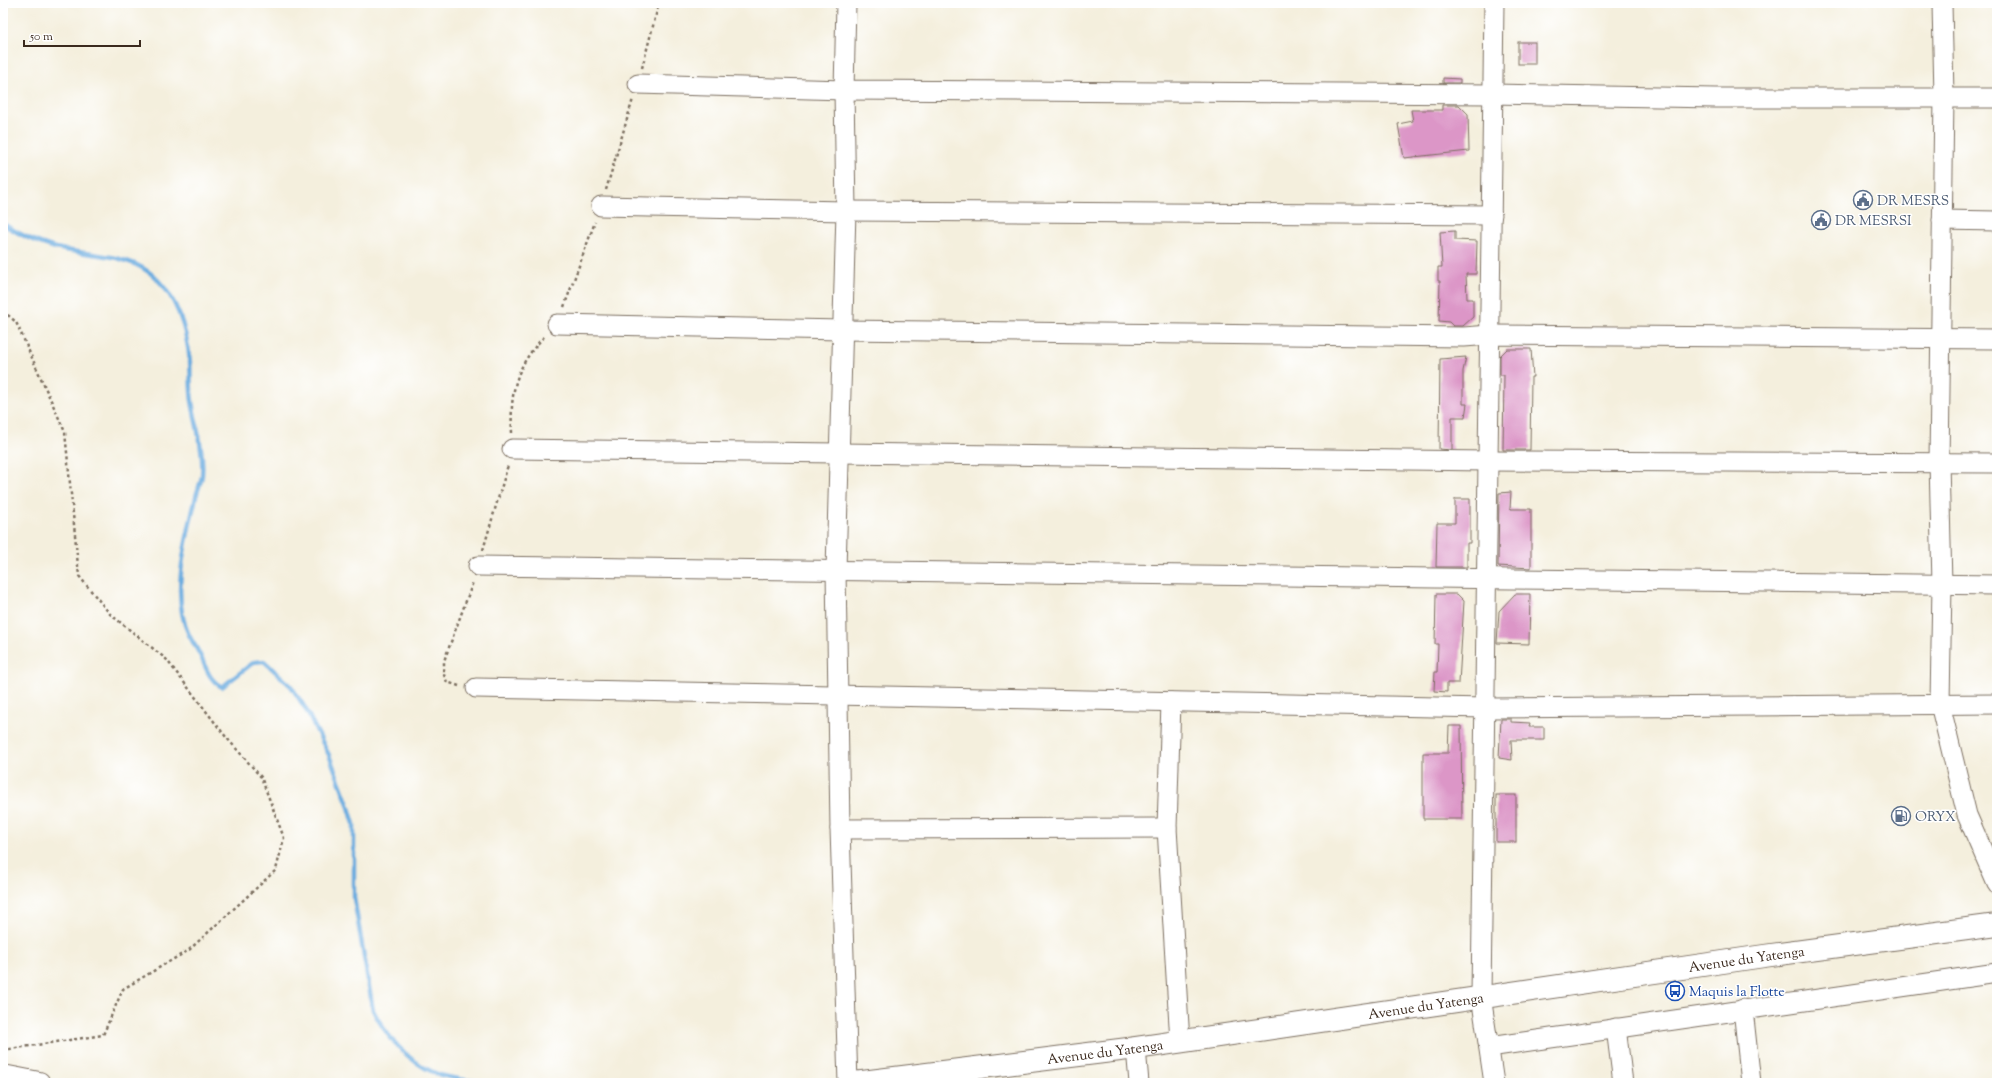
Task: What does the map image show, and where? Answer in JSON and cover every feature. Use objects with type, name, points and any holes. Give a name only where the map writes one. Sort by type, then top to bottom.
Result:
[{"type":"main road","name":"Avenue du Yatenga","points":[[854,1083],[1180,1042],[1481,996],[1997,925]]},
{"type":"main road","points":[[3,1076],[39,1083]]},
{"type":"street","points":[[846,3],[844,90],[846,211],[841,330],[836,570],[840,829],[848,1083]]},
{"type":"street","points":[[1494,3],[1486,708],[1481,996],[1494,1083]]},
{"type":"street","points":[[1942,3],[1944,97],[1939,462],[1942,584],[1940,704],[1967,816],[1997,884]]},
{"type":"street","points":[[638,84],[844,90],[1493,94],[1715,98],[1997,98]]},
{"type":"street","points":[[601,206],[846,211],[1492,215]]},
{"type":"street","points":[[1942,220],[1997,221]]},
{"type":"street","points":[[557,324],[841,330],[1448,337],[1490,335],[1997,339]]},
{"type":"street","points":[[512,449],[1488,461],[1997,463]]},
{"type":"street","points":[[478,566],[1997,585]]},
{"type":"street","points":[[476,688],[1486,708],[1997,704]]},
{"type":"street","points":[[1171,702],[1167,828],[1180,1042]]},
{"type":"street","points":[[840,829],[1167,828]]},
{"type":"street","points":[[1489,1047],[1997,973]]},
{"type":"street","points":[[1744,1009],[1751,1083]]},
{"type":"street","points":[[1616,1028],[1623,1083]]},
{"type":"street","points":[[1136,1048],[1139,1083]]},
{"type":"path","points":[[476,688],[455,686],[447,682],[443,666],[478,566],[512,449],[510,414],[516,378],[520,367],[532,349],[557,324],[601,206],[638,84],[659,3]]},
{"type":"path","points":[[3,311],[16,322],[65,432],[79,576],[110,614],[166,659],[226,737],[261,777],[284,838],[276,870],[189,950],[123,989],[103,1035],[3,1050]]},
{"type":"building","points":[[1518,42],[1535,42],[1535,64],[1518,64]]},
{"type":"building","points":[[1443,78],[1460,79],[1460,83],[1443,83]]},
{"type":"building","points":[[1442,105],[1459,105],[1468,114],[1469,151],[1404,158],[1398,124],[1413,121],[1411,110],[1442,110]]},
{"type":"building","points":[[1455,231],[1455,240],[1477,241],[1476,274],[1466,274],[1467,299],[1473,299],[1473,317],[1463,326],[1453,326],[1449,322],[1439,321],[1440,281],[1438,281],[1438,267],[1442,267],[1440,232]]},
{"type":"building","points":[[1507,349],[1531,349],[1533,377],[1531,377],[1530,450],[1503,450],[1504,375],[1500,375],[1500,356]]},
{"type":"building","points":[[1466,357],[1463,371],[1463,404],[1467,404],[1465,417],[1452,417],[1452,450],[1439,449],[1440,359]]},
{"type":"building","points":[[1511,492],[1510,509],[1531,509],[1531,568],[1498,566],[1499,493]]},
{"type":"building","points":[[1455,499],[1470,499],[1470,543],[1467,543],[1467,567],[1436,567],[1437,523],[1455,523]]},
{"type":"building","points":[[1436,594],[1457,594],[1464,601],[1459,683],[1447,683],[1447,692],[1434,691],[1435,672],[1437,672],[1438,644],[1435,644]]},
{"type":"building","points":[[1515,594],[1530,594],[1529,644],[1497,643],[1499,611]]},
{"type":"building","points":[[1501,719],[1511,719],[1511,722],[1530,723],[1529,727],[1544,727],[1544,740],[1511,740],[1512,760],[1499,758]]},
{"type":"building","points":[[1449,726],[1461,726],[1462,819],[1423,819],[1423,753],[1448,753]]},
{"type":"building","points":[[1496,795],[1516,795],[1516,842],[1496,842]]},
{"type":"waterway","points":[[3,224],[39,243],[52,247],[107,256],[134,264],[146,270],[157,279],[171,297],[187,340],[192,401],[202,456],[202,475],[184,551],[180,586],[183,619],[189,635],[210,677],[222,687],[254,662],[264,661],[291,686],[305,708],[329,755],[354,824],[354,898],[373,1010],[384,1029],[398,1047],[415,1062],[446,1077],[486,1083]]},
{"type":"place","name":"DR MESRS","points":[[1863,200]]},
{"type":"place","name":"DR MESRSI","points":[[1821,220]]},
{"type":"place","name":"ORYX","points":[[1901,816]]},
{"type":"place","name":"Maquis la Flotte","points":[[1675,991]]}]
